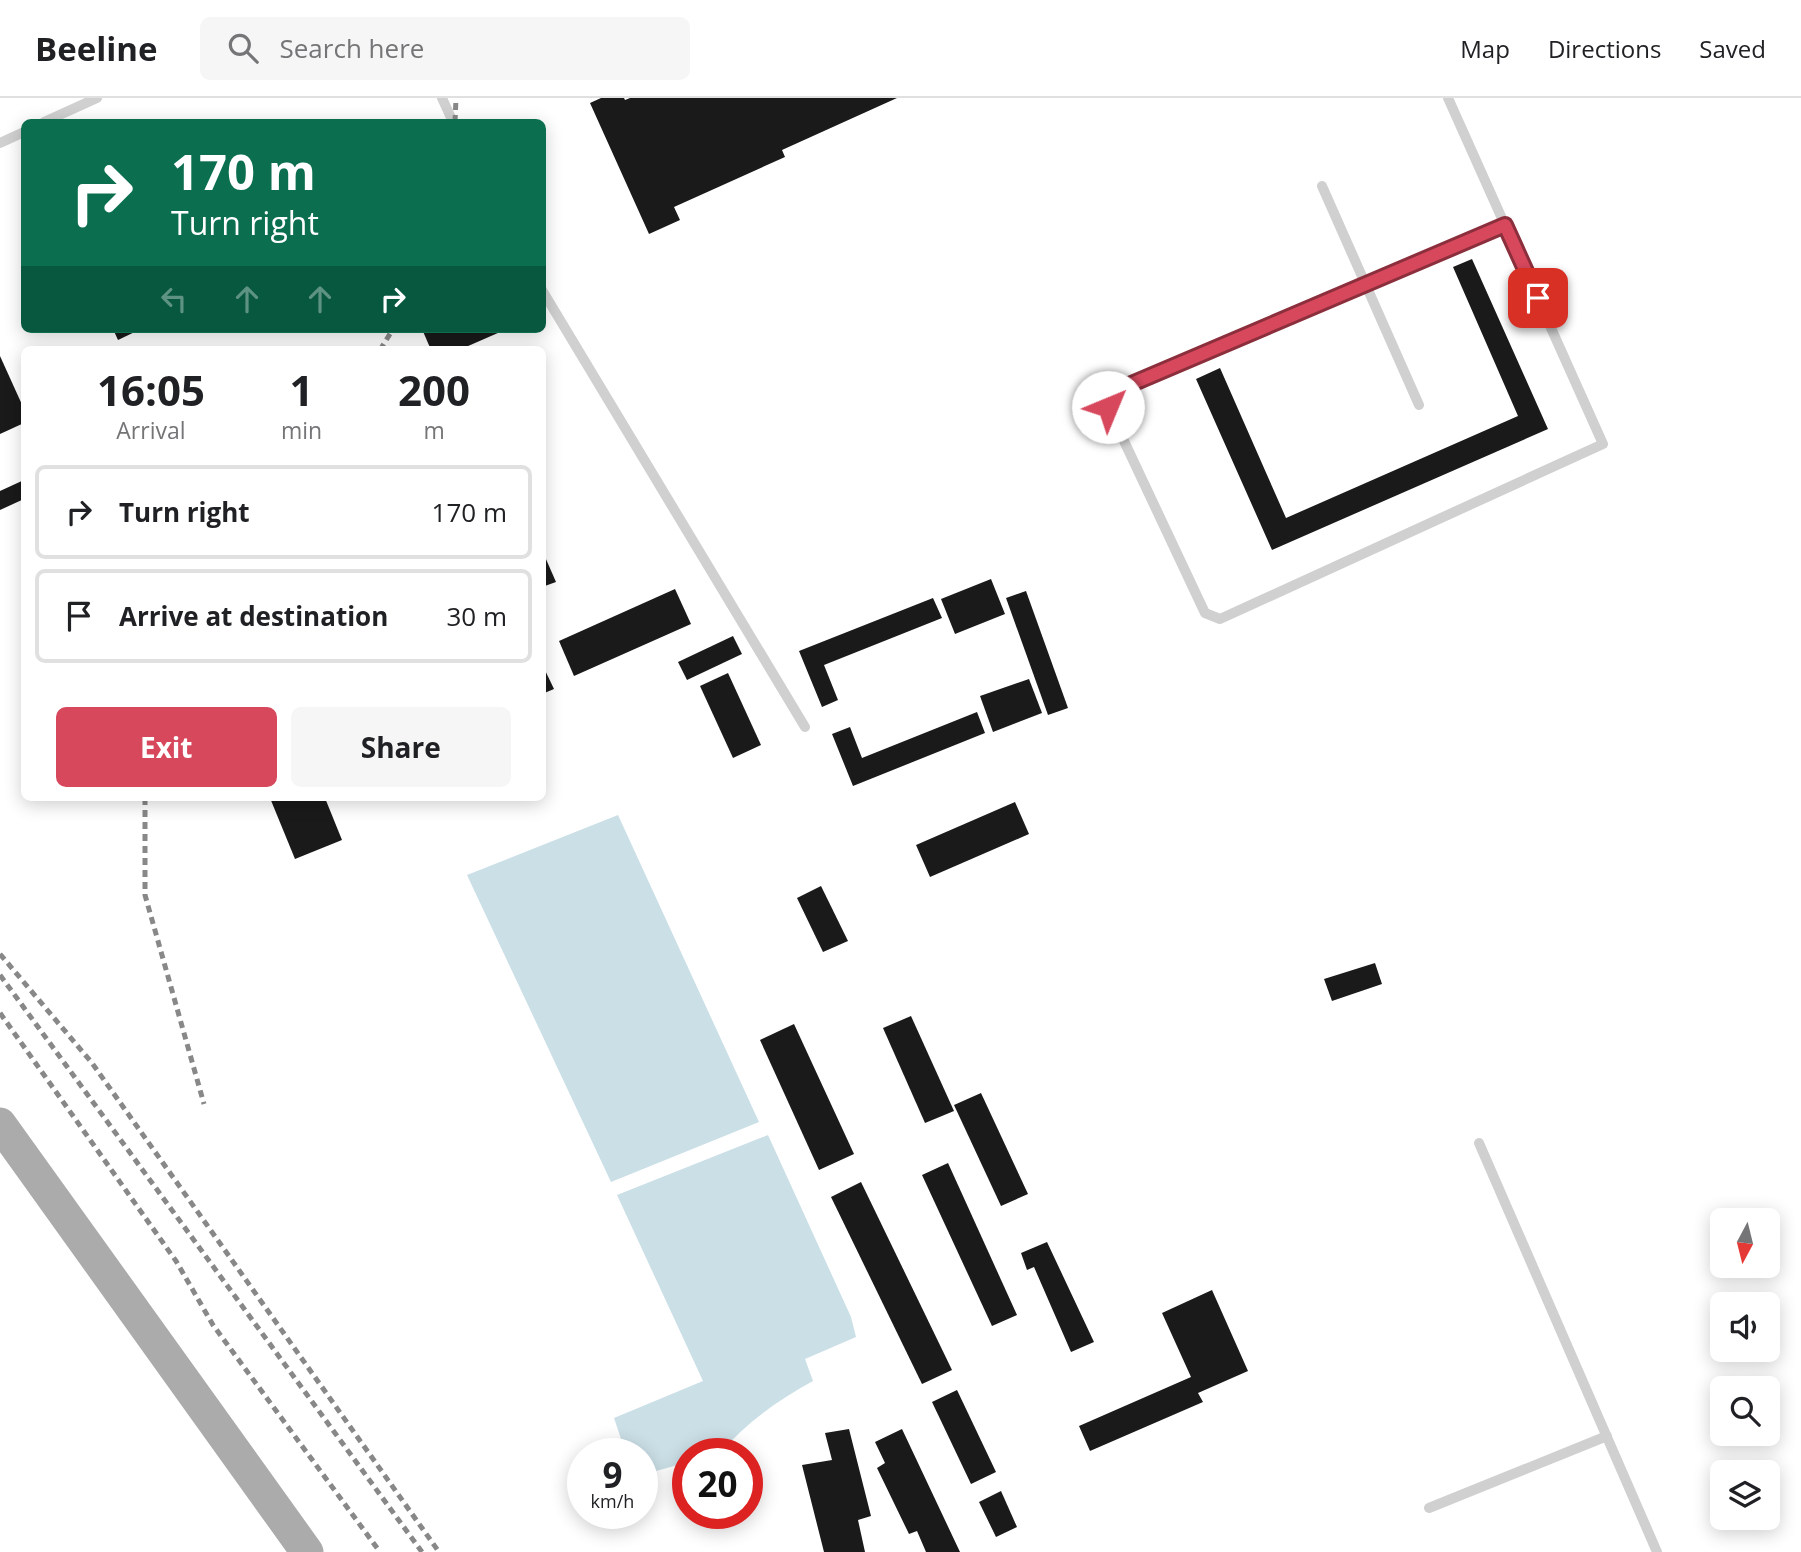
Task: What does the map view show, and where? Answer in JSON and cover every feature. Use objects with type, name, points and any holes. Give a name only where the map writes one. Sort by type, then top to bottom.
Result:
[{"type":"main road","points":[[0,1124],[307,1552]]},
{"type":"lane","points":[[51,119],[97,98]]},
{"type":"lane","points":[[442,98],[452,119]]},
{"type":"lane","points":[[1448,98],[1505,225],[1602,444],[1220,619],[1205,613],[1108,407],[1115,391],[1505,225]]},
{"type":"lane","points":[[0,143],[21,133]]},
{"type":"lane","points":[[1322,186],[1419,405]]},
{"type":"lane","points":[[546,297],[805,727]]},
{"type":"lane","points":[[1479,1143],[1657,1552]]},
{"type":"lane","points":[[1429,1508],[1607,1436]]},
{"type":"shaded area","points":[[618,815],[759,1122],[611,1182],[467,875]]},
{"type":"shaded area","points":[[768,1135],[851,1317],[856,1337],[805,1359],[813,1381],[763,1413],[735,1438],[672,1438],[672,1467],[658,1470],[658,1438],[621,1438],[614,1418],[703,1381],[617,1195]]},
{"type":"building","points":[[601,98],[897,98],[782,150],[785,157],[674,207],[680,220],[649,234],[590,103]]},
{"type":"building","points":[[1472,259],[1548,429],[1272,550],[1196,379],[1220,368],[1286,518],[1518,416],[1453,267]]},
{"type":"building","points":[[115,333],[133,333],[118,340]]},
{"type":"building","points":[[424,333],[498,333],[468,346],[429,346]]},
{"type":"building","points":[[0,356],[21,402],[21,424],[0,434]]},
{"type":"building","points":[[21,481],[21,500],[0,510],[0,491]]},
{"type":"building","points":[[546,559],[556,582],[546,586]]},
{"type":"building","points":[[991,579],[1005,614],[955,634],[941,599]]},
{"type":"building","points":[[675,589],[691,624],[574,676],[559,641]]},
{"type":"building","points":[[1026,591],[1068,708],[1048,715],[1006,598]]},
{"type":"building","points":[[933,598],[942,618],[824,665],[838,700],[822,707],[799,651]]},
{"type":"building","points":[[733,636],[742,654],[687,680],[678,662]]},
{"type":"building","points":[[546,672],[554,689],[546,692]]},
{"type":"building","points":[[728,673],[761,745],[733,758],[700,686]]},
{"type":"building","points":[[1029,679],[1042,713],[993,732],[980,696]]},
{"type":"building","points":[[977,712],[985,733],[853,786],[832,734],[850,727],[862,758]]},
{"type":"building","points":[[271,801],[326,801],[342,840],[295,859]]},
{"type":"building","points":[[1015,802],[1029,834],[930,877],[916,845]]},
{"type":"building","points":[[821,886],[848,941],[823,952],[797,898]]},
{"type":"building","points":[[1375,963],[1382,984],[1332,1001],[1324,979]]},
{"type":"building","points":[[911,1016],[954,1111],[925,1123],[883,1028]]},
{"type":"building","points":[[794,1024],[854,1154],[819,1170],[760,1040]]},
{"type":"building","points":[[981,1093],[1028,1194],[1001,1206],[954,1105]]},
{"type":"building","points":[[948,1163],[1017,1315],[992,1326],[922,1175]]},
{"type":"building","points":[[861,1182],[952,1370],[922,1384],[831,1197]]},
{"type":"building","points":[[1047,1242],[1094,1342],[1071,1352],[1034,1267],[1027,1270],[1021,1253]]},
{"type":"building","points":[[1212,1290],[1248,1371],[1198,1393],[1203,1402],[1090,1451],[1079,1426],[1191,1377],[1162,1313]]},
{"type":"building","points":[[957,1390],[996,1472],[971,1484],[932,1402]]},
{"type":"building","points":[[849,1429],[871,1516],[858,1520],[865,1552],[824,1552],[802,1465],[832,1460],[825,1433]]},
{"type":"building","points":[[902,1429],[960,1552],[926,1552],[917,1531],[909,1534],[877,1468],[885,1463],[875,1442]]},
{"type":"building","points":[[1001,1491],[1017,1527],[996,1537],[979,1502]]},
{"type":"railway","points":[[455,119],[456,98]]},
{"type":"railway","points":[[382,346],[391,333]]},
{"type":"railway","points":[[145,801],[145,895],[204,1104]]},
{"type":"railway","points":[[0,954],[92,1063],[439,1552]]},
{"type":"railway","points":[[0,975],[422,1552]]},
{"type":"railway","points":[[0,1013],[176,1261],[213,1325],[380,1552]]},
{"type":"route","points":[[1108,407],[1115,391],[1505,225],[1538,298]]}]
